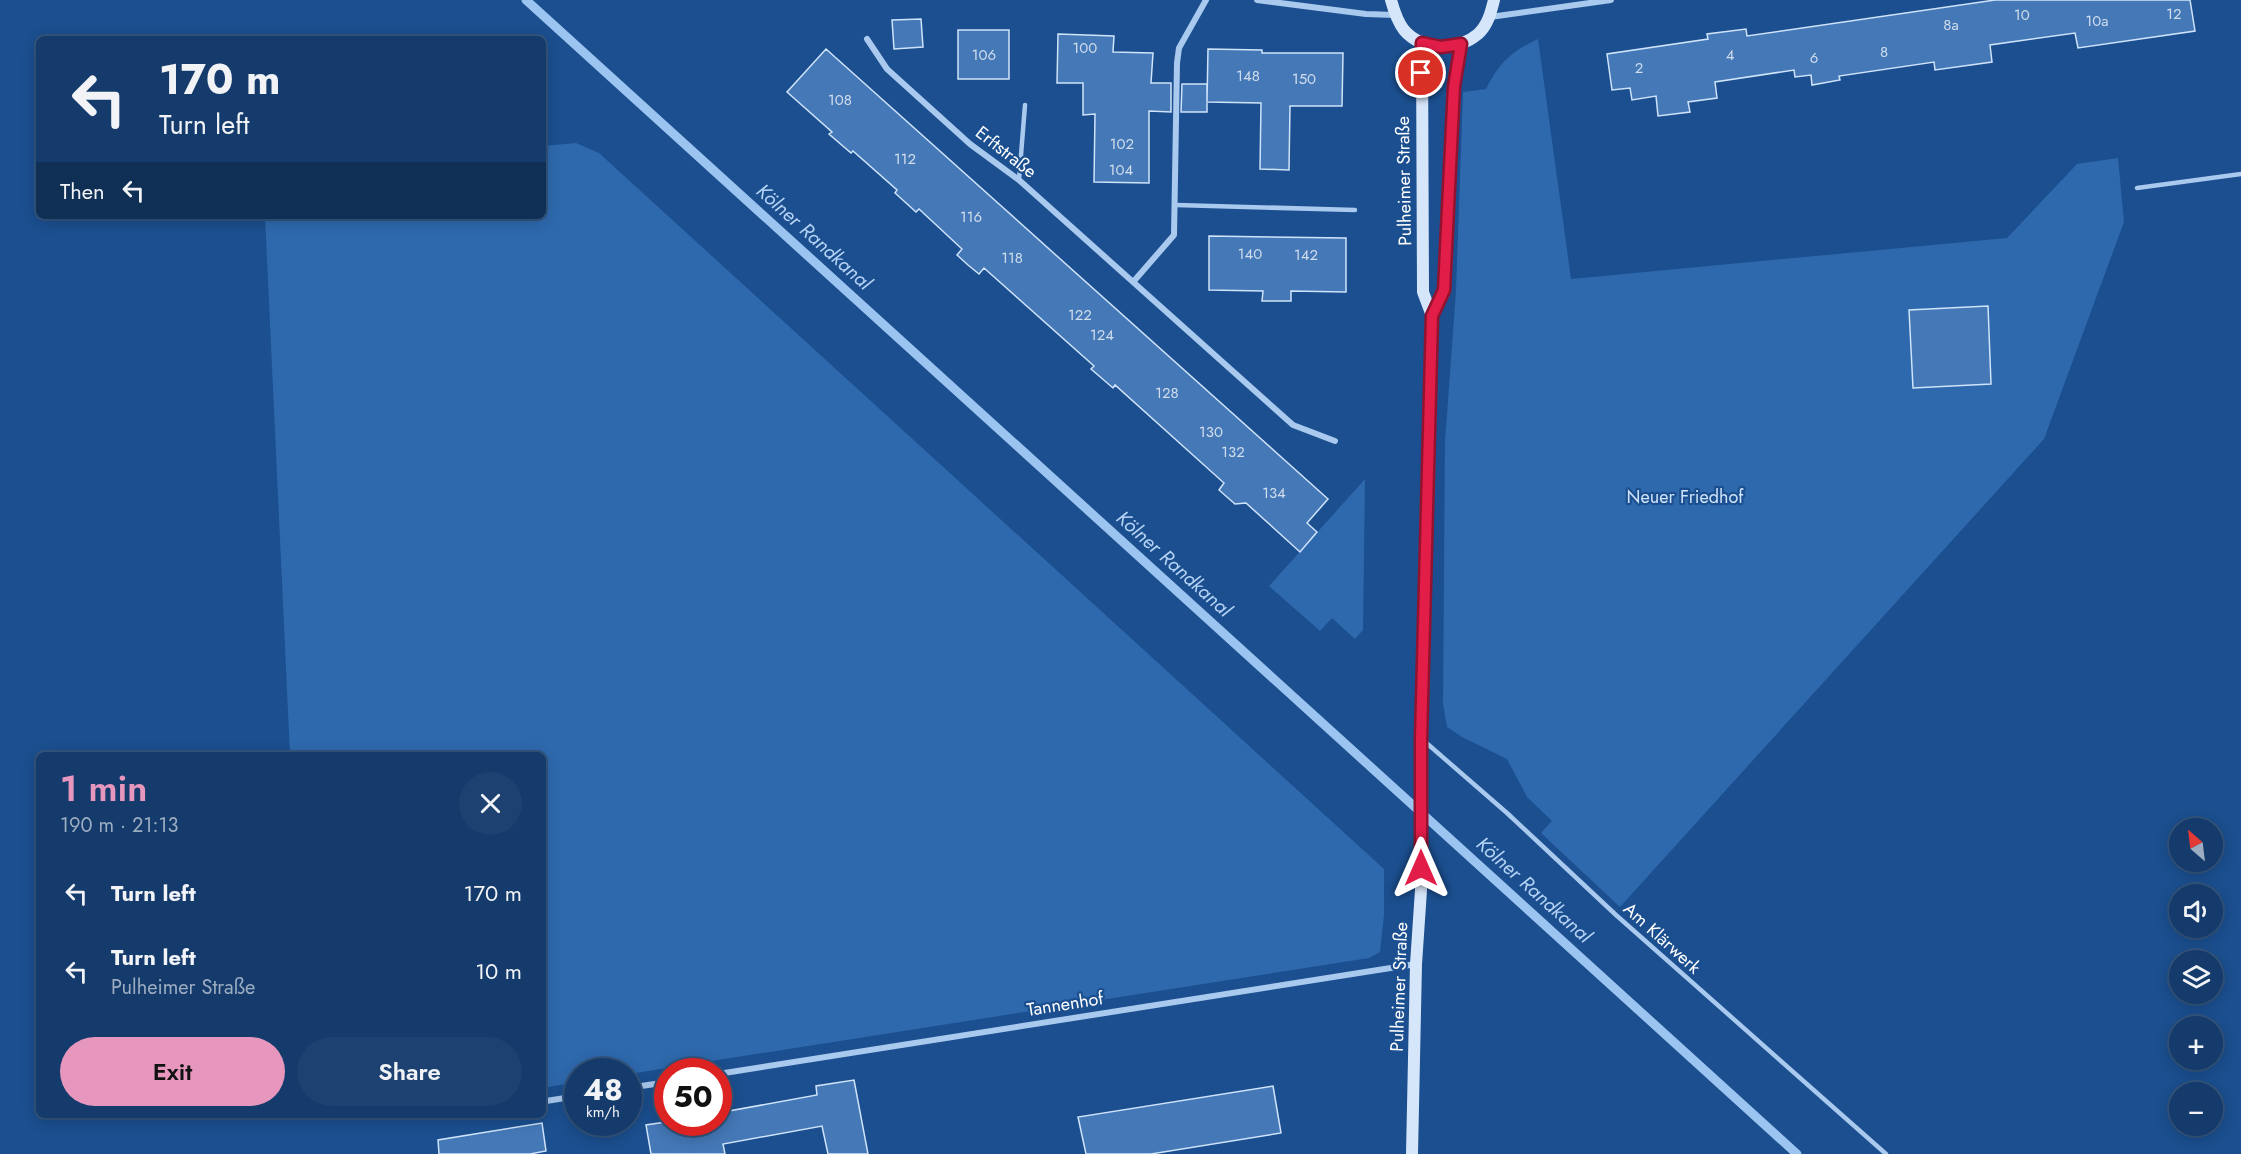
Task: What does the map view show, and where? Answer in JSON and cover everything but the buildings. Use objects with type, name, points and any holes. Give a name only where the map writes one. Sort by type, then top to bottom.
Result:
[{"type":"main road","points":[[1391,0],[1395,15],[1405,32],[1422,43],[1441,47],[1461,44],[1478,34],[1490,17],[1494,0]]},
{"type":"main road","name":"Pulheimer Straße","points":[[1412,1154],[1432,316],[1424,292],[1422,43]]},
{"type":"main road","name":"Pulheimer Straße","points":[[1432,316],[1444,290],[1454,86],[1461,44]]},
{"type":"street","points":[[1134,281],[1174,236],[1179,48],[1206,0]]},
{"type":"street","points":[[1257,0],[1366,14],[1395,15]]},
{"type":"street","points":[[1490,17],[1611,0]]},
{"type":"street","name":"Erftstraße","points":[[867,39],[887,69],[970,144],[1019,180],[1293,425],[1335,441]]},
{"type":"street","name":"Tannenhof","points":[[732,1072],[1416,964]]},
{"type":"street","points":[[546,1101],[564,1098]]},
{"type":"lane","points":[[1019,180],[1025,105]]},
{"type":"lane","points":[[2137,188],[2241,174]]},
{"type":"lane","points":[[1176,205],[1355,210]]},
{"type":"lane","name":"Am Klärwerk","points":[[1421,739],[1507,813],[1625,923],[1886,1154]]},
{"type":"green space","name":"Neuer Friedhof","points":[[1538,39],[1571,279],[2007,238],[2077,164],[2118,158],[2124,222],[2044,439],[1620,907],[1541,833],[1552,821],[1527,797],[1507,759],[1447,727],[1443,704],[1445,442],[1456,291],[1463,92],[1486,89],[1507,59]]},
{"type":"green space","points":[[576,143],[599,153],[1384,869],[1384,915],[1380,952],[1369,958],[731,1058],[654,1058],[654,1070],[642,1072],[642,1058],[564,1058],[564,1084],[546,1087],[546,752],[290,752],[265,219],[546,219],[546,146]]},
{"type":"green space","points":[[1365,479],[1363,630],[1355,639],[1332,618],[1320,631],[1269,586]]},
{"type":"waterway","name":"Kölner Randkanal","points":[[526,0],[1797,1154]]},
{"type":"route","points":[[1421,73],[1422,43],[1441,47],[1461,44],[1454,86],[1444,290],[1432,316],[1421,739],[1421,868]]}]
